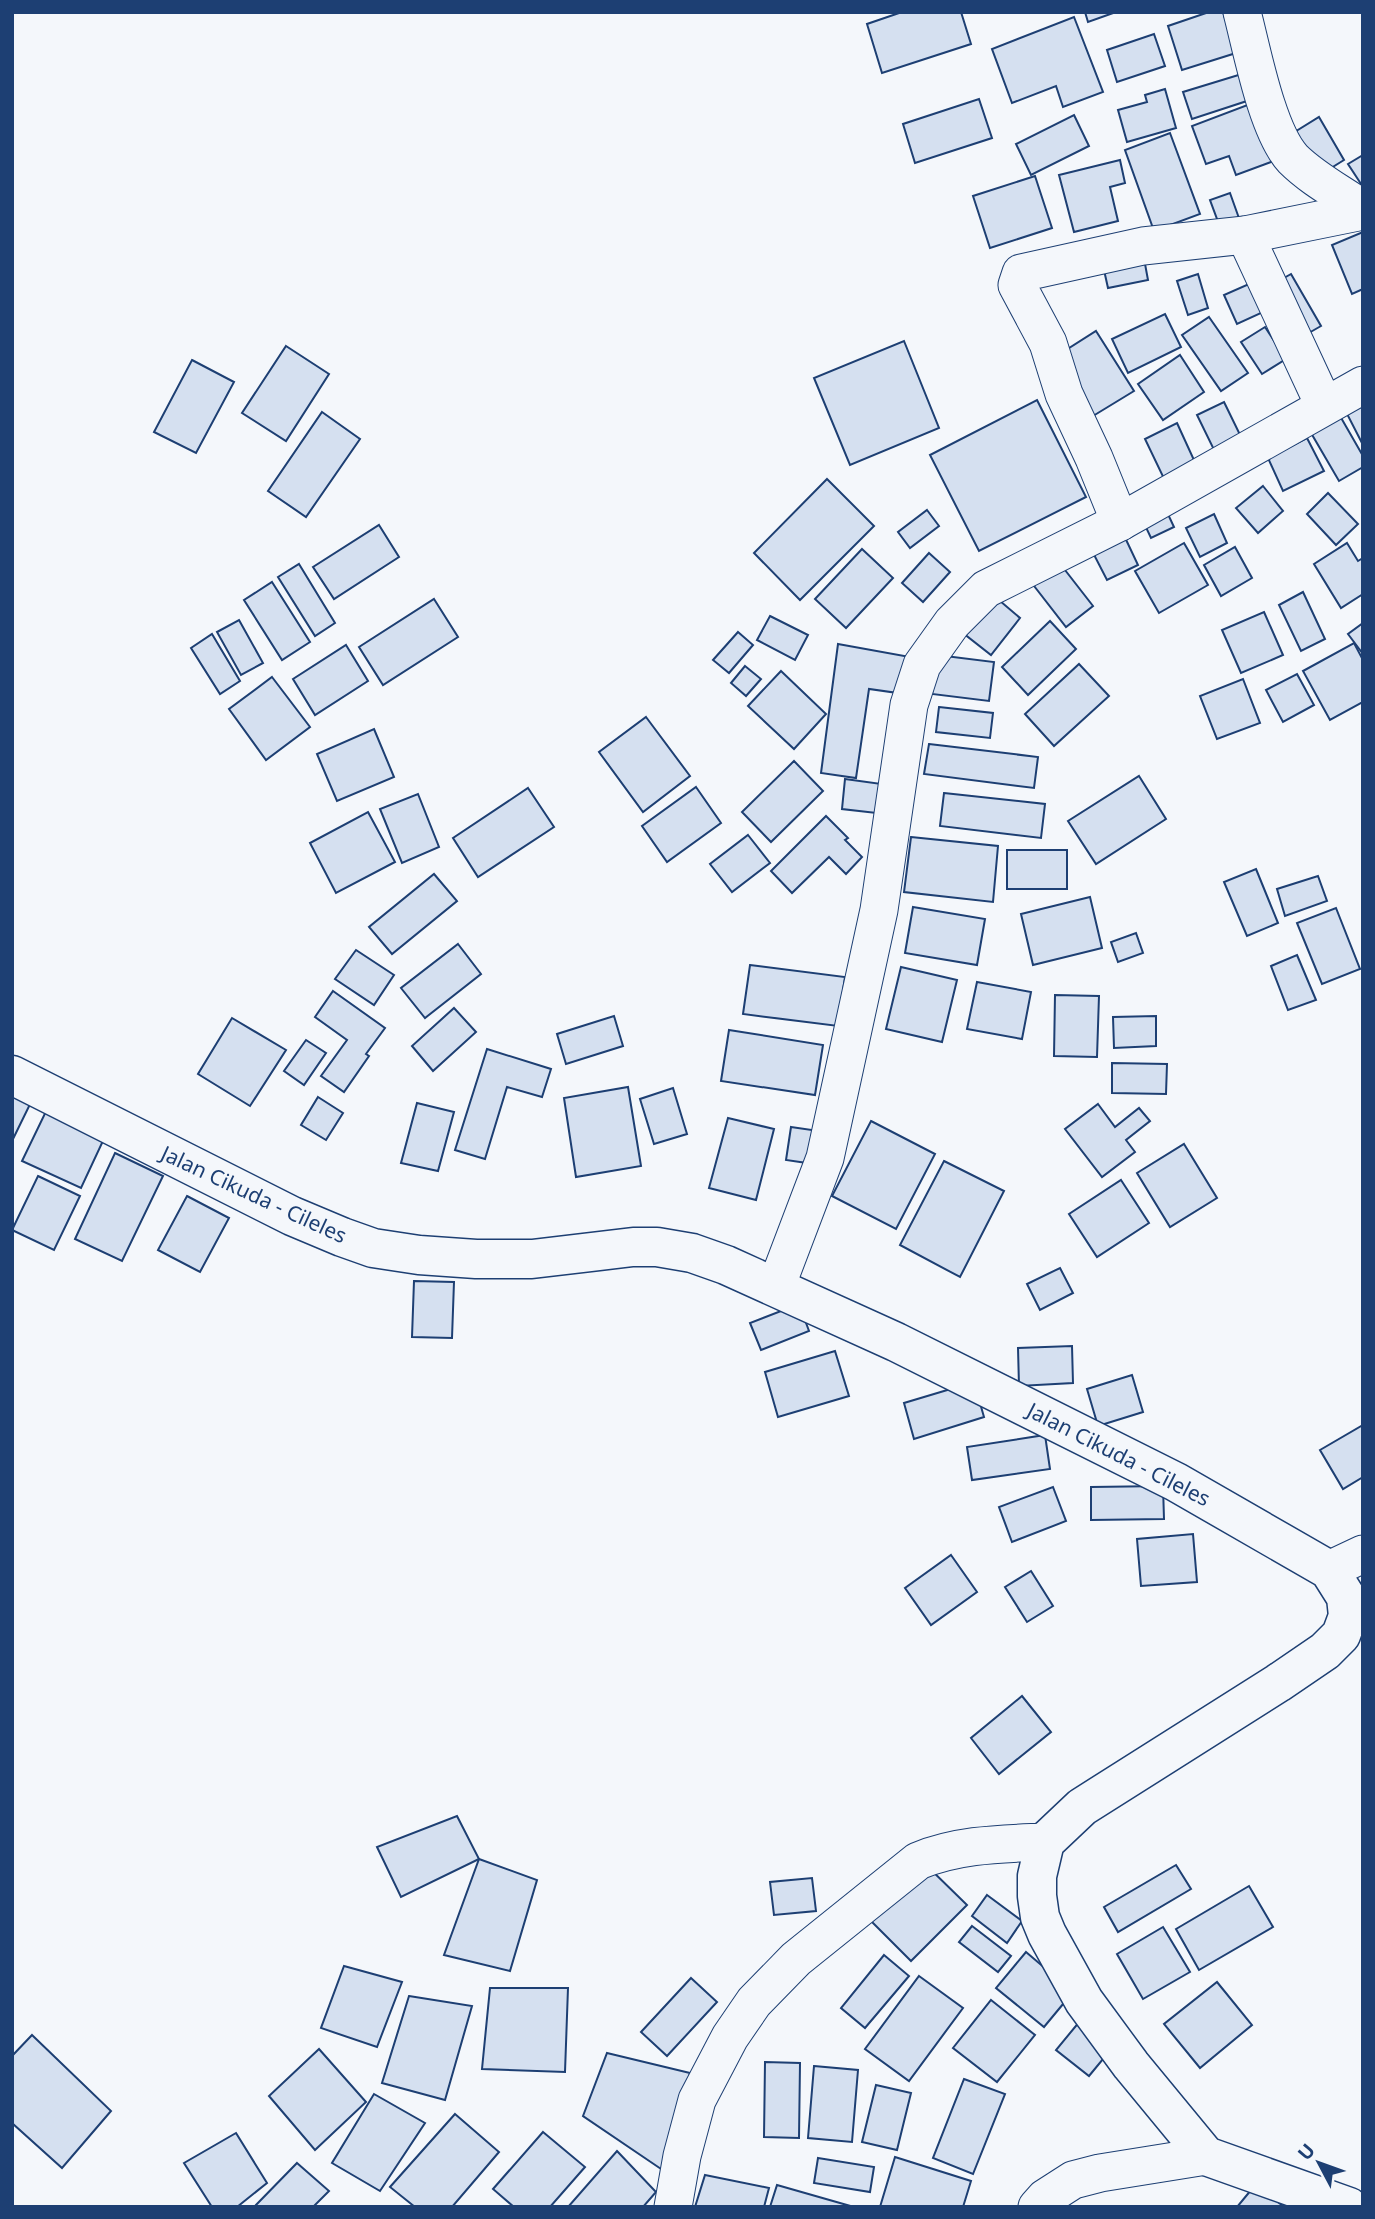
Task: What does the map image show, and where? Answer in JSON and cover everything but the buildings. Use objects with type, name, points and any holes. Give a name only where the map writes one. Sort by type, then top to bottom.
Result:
[{"type":"street","points":[[1242,12],[1263,93],[1290,156],[1306,172],[1363,210]]},
{"type":"street","points":[[1120,522],[1064,394],[1048,342],[1017,285],[1021,273],[1143,246],[1245,235],[1363,210]]},
{"type":"street","points":[[1245,235],[1324,405]]},
{"type":"street","points":[[776,1287],[825,1158],[878,909],[909,705],[922,665],[952,622],[986,589],[1120,522],[1363,385]]},
{"type":"street","name":"Jalan Cikuda - Cileles","points":[[12,1075],[292,1216],[373,1248],[442,1256],[532,1259],[633,1247],[657,1247],[692,1253],[726,1265],[896,1342],[1176,1482],[1329,1570]]},
{"type":"street","points":[[1206,2156],[1131,2065],[1084,2001],[1047,1934],[1040,1917],[1037,1896],[1037,1876],[1045,1842],[1082,1807],[1325,1651],[1341,1635],[1348,1616],[1346,1597],[1329,1570],[1363,1554]]},
{"type":"street","points":[[673,2207],[682,2156],[698,2100],[730,2038],[754,2002],[788,1968],[918,1861],[938,1853],[975,1846],[1045,1842]]},
{"type":"street","points":[[1037,2207],[1045,2197],[1073,2180],[1206,2156],[1349,2207]]}]
